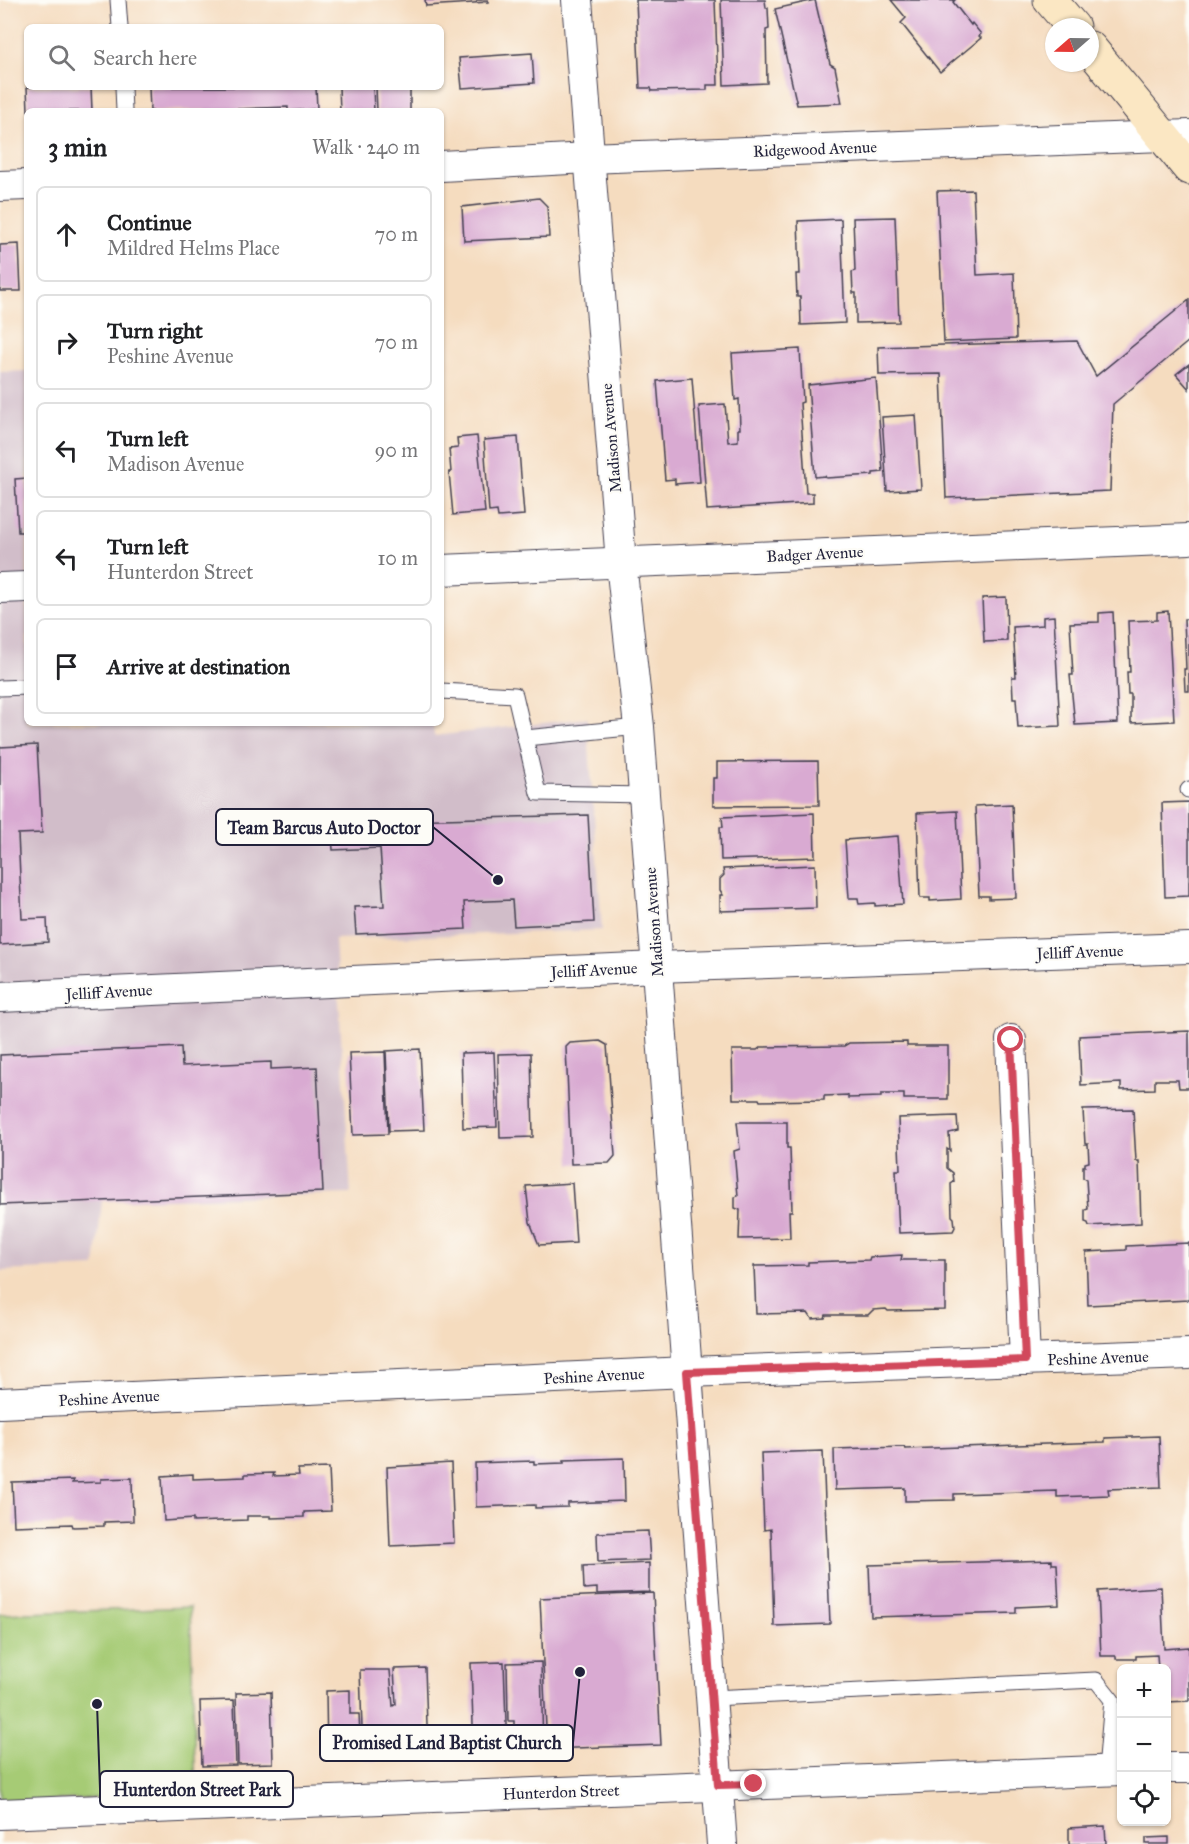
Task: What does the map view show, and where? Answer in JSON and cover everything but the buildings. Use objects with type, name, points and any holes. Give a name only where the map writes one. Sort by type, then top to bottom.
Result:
[{"type":"main road","points":[[1050,0],[1065,18]]},
{"type":"main road","points":[[1099,57],[1176,136],[1189,168]]},
{"type":"street","name":"Madison Avenue","points":[[577,0],[621,563],[639,727],[722,1844]]},
{"type":"street","name":"Ridgewood Avenue","points":[[444,166],[588,158],[1176,136]]},
{"type":"street","points":[[0,186],[24,185]]},
{"type":"street","name":"Badger Avenue","points":[[444,570],[1189,539]]},
{"type":"street","points":[[0,588],[24,587]]},
{"type":"street","name":"Jelliff Avenue","points":[[0,997],[657,967],[1189,948]]},
{"type":"street","points":[[1011,1040],[1025,1360]]},
{"type":"street","name":"Peshine Avenue","points":[[0,1403],[687,1372],[1189,1354]]},
{"type":"street","points":[[1171,1768],[1189,1768]]},
{"type":"street","name":"Hunterdon Street","points":[[0,1814],[1114,1770]]},
{"type":"lane","points":[[118,0],[120,24]]},
{"type":"lane","points":[[123,90],[124,108]]},
{"type":"lane","points":[[0,688],[24,687]]},
{"type":"lane","points":[[444,691],[515,695],[537,793],[644,795]]},
{"type":"lane","points":[[525,738],[639,727]]},
{"type":"lane","points":[[711,1698],[1096,1680],[1112,1700],[1114,1770]]},
{"type":"shaded area","points":[[24,371],[24,726],[433,726],[434,736],[587,718],[602,930],[335,939],[351,1194],[102,1201],[95,1267],[0,1271],[0,372]]},
{"type":"green space","points":[[190,1607],[196,1793],[0,1803],[0,1614]]},
{"type":"place","name":"Team Barcus Auto Doctor","points":[[498,880]]},
{"type":"place","name":"Promised Land Baptist Church","points":[[580,1672]]},
{"type":"place","name":"Hunterdon Street Park","points":[[97,1704]]},
{"type":"route","points":[[754,1784],[718,1785],[687,1372],[1025,1360],[1011,1040]]}]
